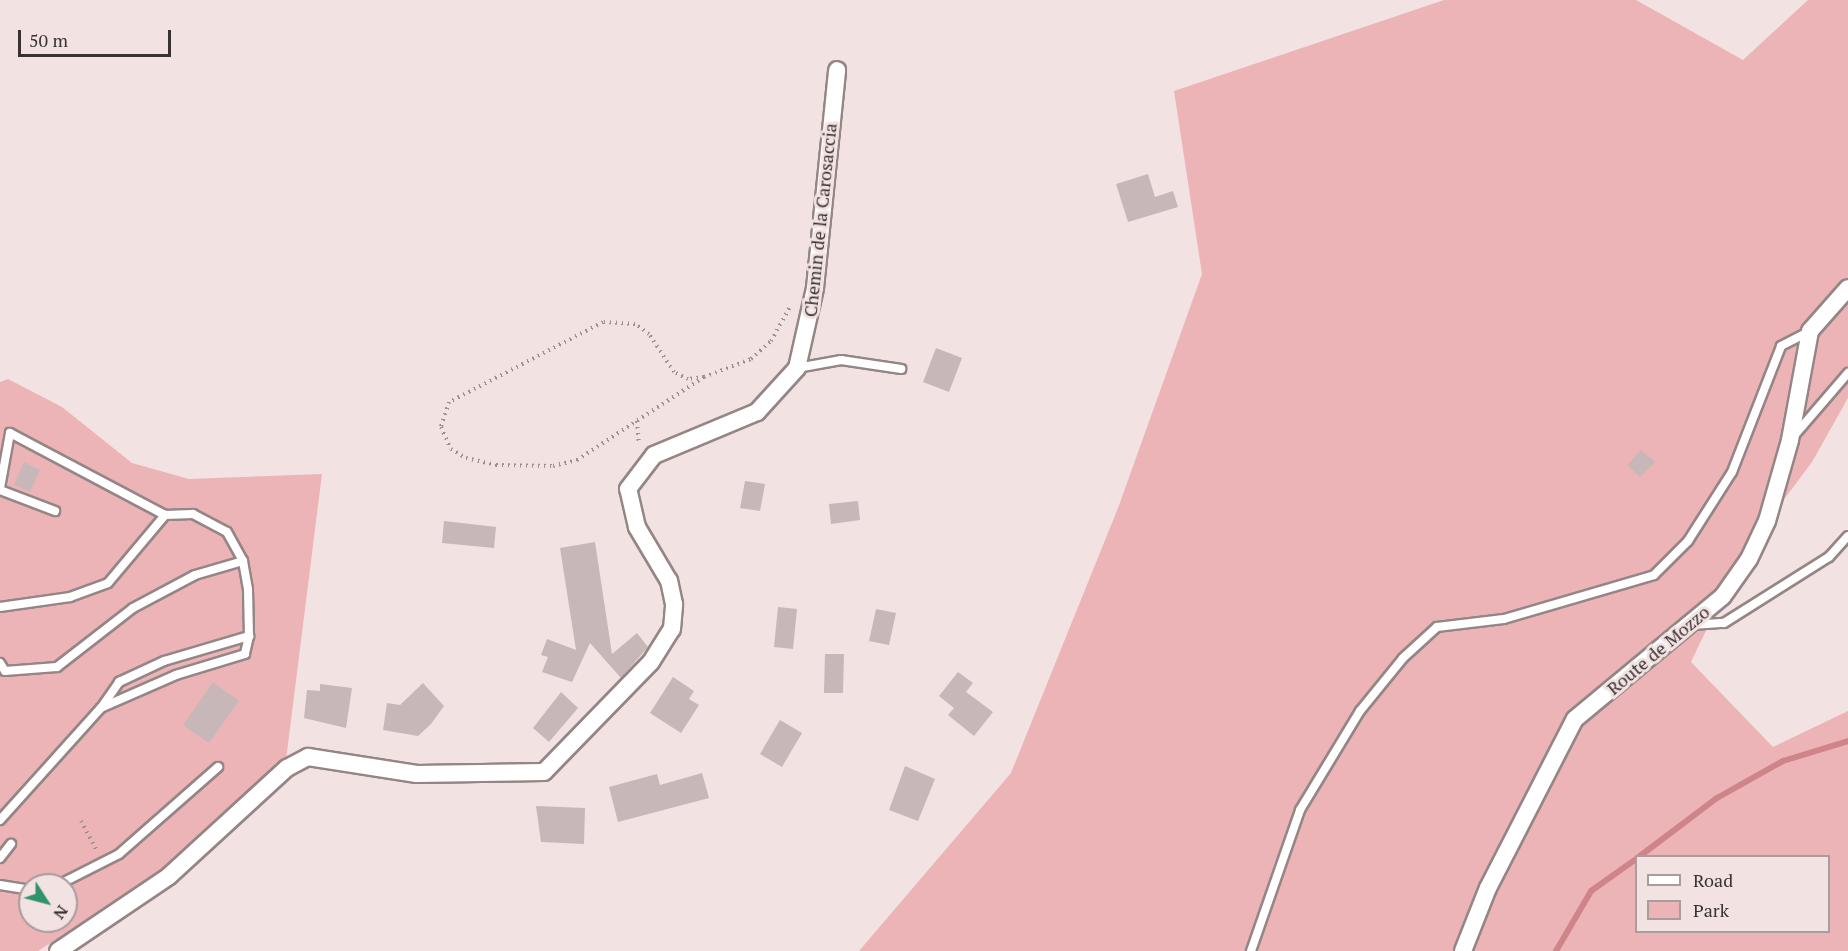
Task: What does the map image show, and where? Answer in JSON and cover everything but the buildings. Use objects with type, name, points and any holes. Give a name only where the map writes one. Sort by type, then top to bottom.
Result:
[{"type":"street","name":"Chemin de la Carosaccia","points":[[58,951],[169,876],[287,768],[308,757],[417,774],[528,776],[556,765],[663,648],[672,629],[669,581],[637,527],[629,505],[632,480],[663,450],[757,412],[797,368],[815,288],[837,70]]},
{"type":"street","points":[[1810,331],[1848,288]]},
{"type":"street","name":"Route de Mozzo","points":[[1463,951],[1488,888],[1575,719],[1723,596],[1749,559],[1767,521],[1790,440],[1810,331]]},
{"type":"lane","points":[[1251,951],[1300,810],[1360,711],[1402,658],[1437,627],[1504,619],[1654,575],[1688,542],[1732,472],[1781,346],[1810,331]]},
{"type":"lane","points":[[797,368],[841,360],[902,369]]},
{"type":"lane","points":[[1790,440],[1848,373]]},
{"type":"lane","points":[[55,511],[0,489],[10,433],[165,515],[193,514],[227,532],[243,561],[249,636],[245,654],[176,675],[101,708]]},
{"type":"lane","points":[[0,607],[70,597],[108,583],[165,515]]},
{"type":"lane","points":[[1689,625],[1724,623],[1829,557],[1848,536]]},
{"type":"lane","points":[[0,663],[5,671],[57,667],[134,608],[195,575],[243,561]]},
{"type":"lane","points":[[0,820],[101,708],[119,682],[164,662],[249,636]]},
{"type":"lane","points":[[78,875],[103,862],[181,805],[218,766]]},
{"type":"lane","points":[[0,858],[11,844]]},
{"type":"lane","points":[[0,885],[18,888]]},
{"type":"path","points":[[704,376],[577,460],[553,466],[496,465],[466,458],[451,449],[441,427],[449,402],[603,322],[635,324],[649,334],[674,372],[688,379],[751,360],[771,341],[793,298]]},
{"type":"path","points":[[81,821],[103,862]]},
{"type":"green space","points":[[1444,0],[1636,0],[1743,60],[1808,0],[1848,0],[1848,398],[1812,462],[1741,557],[1691,662],[1773,747],[1848,711],[1848,951],[859,951],[1011,773],[1118,508],[1202,274],[1174,91]]},
{"type":"green space","points":[[8,379],[62,407],[132,463],[189,479],[322,474],[286,760],[164,870],[78,925],[78,873],[18,873],[18,933],[66,933],[38,951],[0,951],[0,382]]},
{"type":"waterway","points":[[1641,855],[1717,798],[1783,761],[1848,741]]},
{"type":"waterway","points":[[1556,951],[1591,891],[1635,860]]}]
